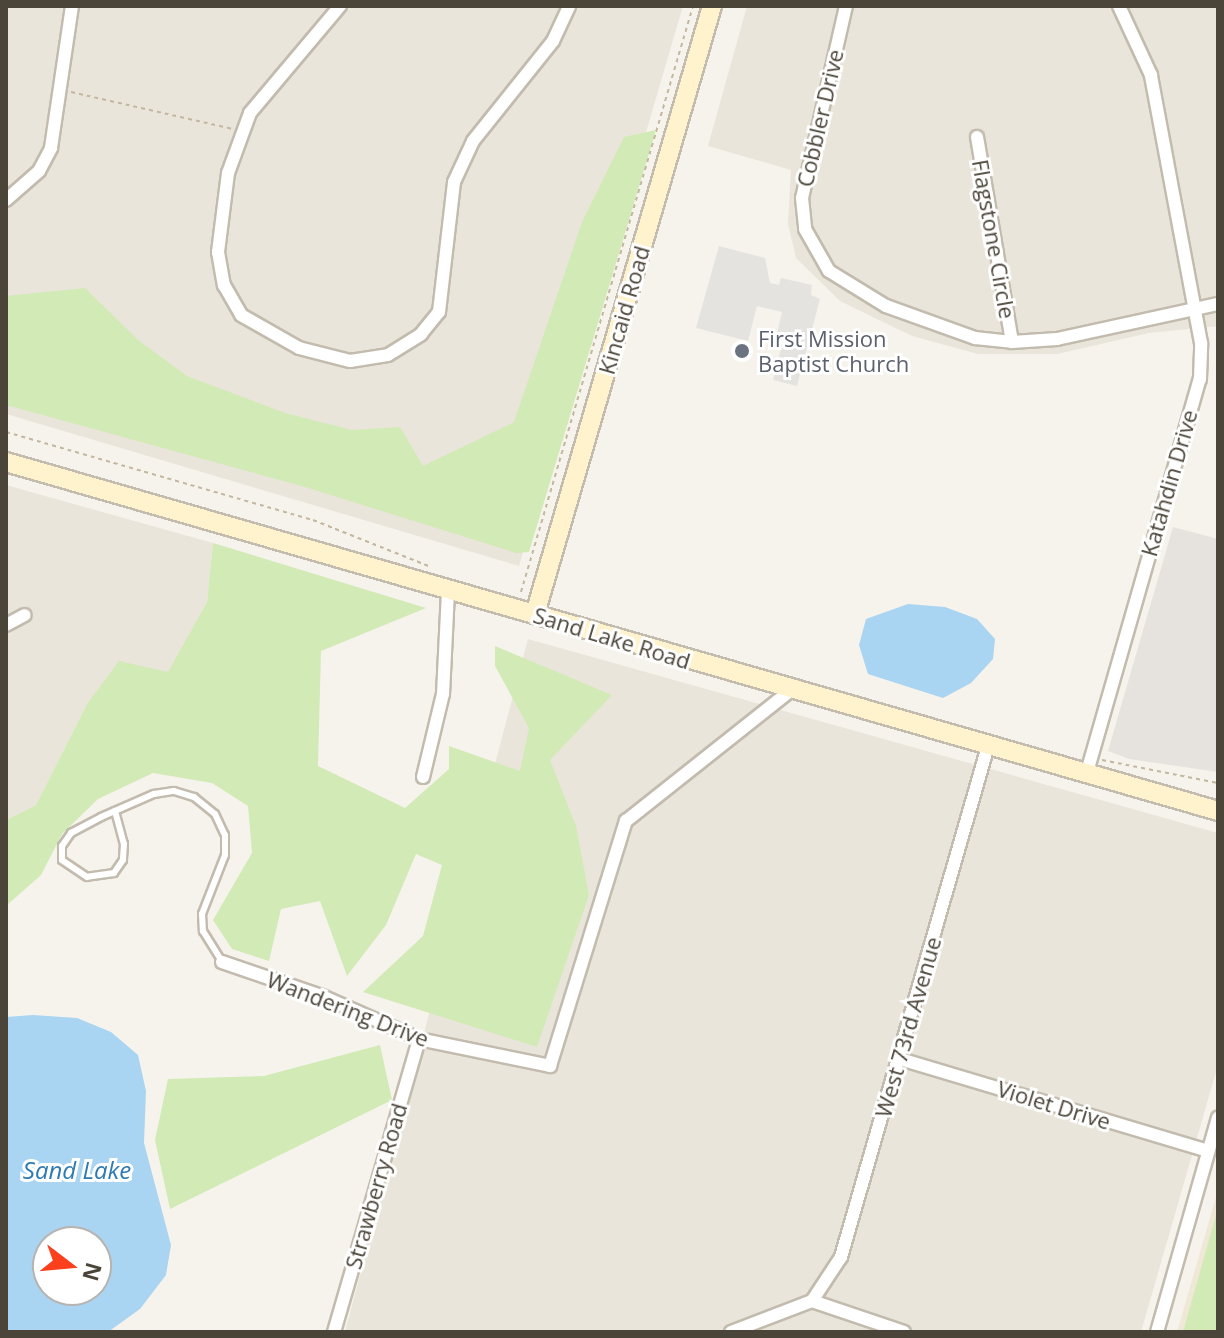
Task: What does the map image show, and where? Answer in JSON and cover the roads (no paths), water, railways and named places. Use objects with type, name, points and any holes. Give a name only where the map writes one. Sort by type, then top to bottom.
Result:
[{"type":"main road","name":"Kincaid Road","points":[[535,614],[712,6]]},
{"type":"main road","name":"Sand Lake Road","points":[[6,462],[535,614],[789,692],[1087,772],[1218,811]]},
{"type":"street","points":[[6,200],[39,171],[51,148],[72,6]]},
{"type":"street","points":[[340,6],[250,113],[228,173],[218,252],[224,285],[241,315],[299,348],[350,361],[388,355],[421,334],[439,312],[454,182],[473,141],[553,41],[569,6]]},
{"type":"street","name":"Cobbler Drive","points":[[846,6],[802,198],[805,229],[816,254],[865,297],[975,338],[1012,342],[1057,339],[1218,304]]},
{"type":"street","name":"Katahdin Drive","points":[[1087,772],[1200,379],[1195,308],[1151,75],[1119,6]]},
{"type":"street","name":"Flagstone Circle","points":[[977,137],[1012,342]]},
{"type":"street","points":[[423,777],[443,694],[448,591]]},
{"type":"street","points":[[6,625],[25,615]]},
{"type":"street","name":"Wandering Drive","points":[[222,962],[324,997],[419,1039],[550,1066],[626,821],[789,692]]},
{"type":"street","name":"West 73rd Avenue","points":[[812,1301],[841,1257],[988,746]]},
{"type":"street","name":"Strawberry Road","points":[[334,1332],[419,1039]]},
{"type":"street","name":"Violet Drive","points":[[900,1059],[1208,1151]]},
{"type":"street","points":[[1157,1332],[1218,1118]]},
{"type":"street","points":[[731,1332],[812,1301],[904,1332]]},
{"type":"lane","name":"Wandering Drive","points":[[115,811],[124,844],[123,860],[114,873],[103,879],[87,877],[62,860],[62,846],[71,833],[115,811],[154,794],[174,791],[194,797],[215,814],[225,835],[225,855],[202,914],[203,931],[222,962]]},
{"type":"water","points":[[908,604],[945,607],[977,619],[995,639],[993,659],[971,683],[943,698],[868,674],[859,645],[866,619]]},
{"type":"water","name":"Sand Lake","points":[[6,1017],[77,1018],[111,1032],[138,1055],[146,1091],[144,1143],[171,1245],[166,1275],[140,1309],[108,1332],[6,1332]]},
{"type":"place","name":"First Mission Baptist Church","points":[[742,351]]}]
